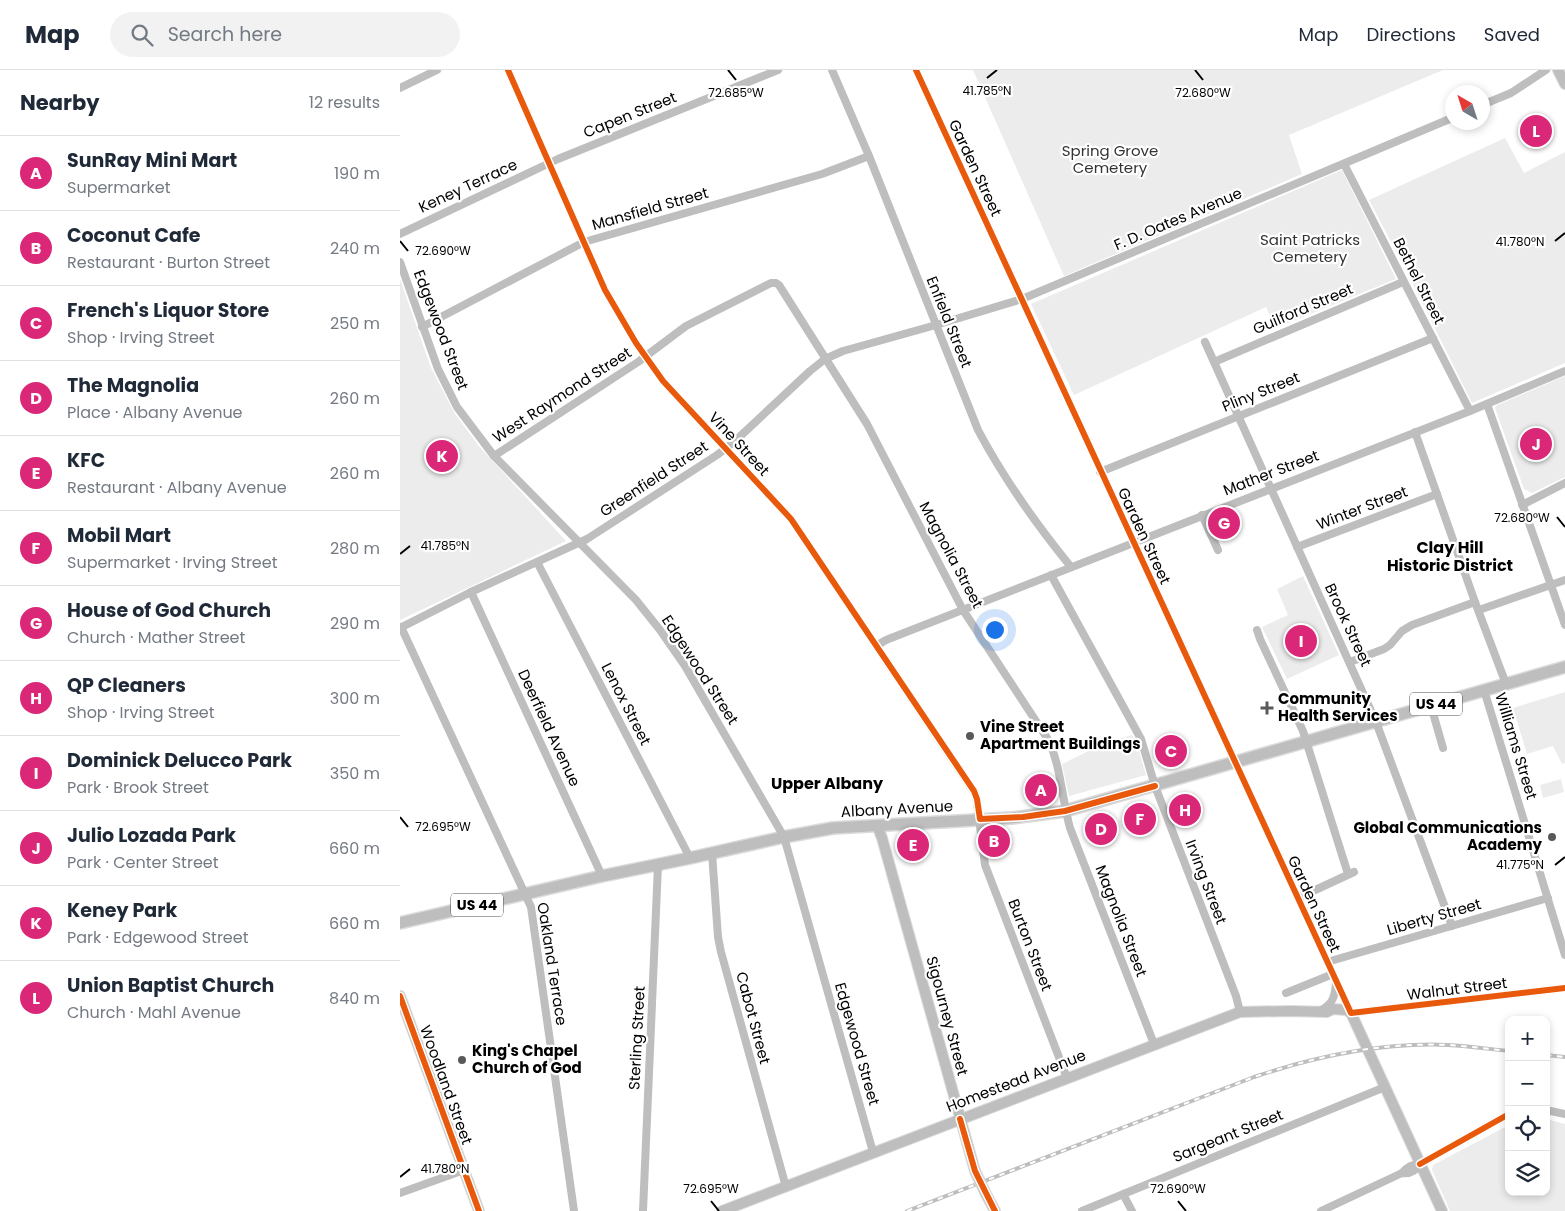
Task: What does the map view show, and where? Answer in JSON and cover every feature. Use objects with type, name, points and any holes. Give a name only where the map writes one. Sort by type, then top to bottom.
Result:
[{"type":"highway","name":"Albany Avenue","points":[[400,923],[784,836],[833,828],[1023,817],[1065,811],[1565,667]]},
{"type":"main road","points":[[1558,70],[1565,84]]},
{"type":"main road","name":"Sigourney Street","points":[[877,826],[882,838],[975,1171],[995,1211]]},
{"type":"main road","name":"Woodland Street","points":[[400,996],[479,1211]]},
{"type":"main road","name":"Homestead Avenue","points":[[722,1211],[1240,1012],[1327,1012],[1333,1016],[1344,1016],[1351,1013]]},
{"type":"main road","name":"Garden Street","points":[[1351,1013],[1442,1211]]},
{"type":"street","points":[[400,88],[437,70]]},
{"type":"street","name":"Vine Street","points":[[508,70],[612,304],[663,381],[791,519],[976,795],[980,819]]},
{"type":"street","name":"Capen Street","points":[[549,163],[778,70]]},
{"type":"street","name":"Enfield Street","points":[[832,70],[869,156],[978,430],[997,466],[1031,517],[1071,567]]},
{"type":"street","name":"Garden Street","points":[[916,70],[1351,1013]]},
{"type":"street","points":[[1490,101],[1516,90],[1546,70]]},
{"type":"street","name":"F. D. Oates Avenue","points":[[1022,299],[1445,121]]},
{"type":"street","name":"Mansfield Street","points":[[422,327],[584,242],[822,174],[869,156]]},
{"type":"street","name":"Keney Terrace","points":[[400,234],[549,163]]},
{"type":"street","name":"Bethel Street","points":[[1344,164],[1470,411]]},
{"type":"street","name":"Edgewood Street","points":[[400,262],[438,369],[457,407],[494,456],[636,600],[665,637],[685,666],[784,836],[873,1152]]},
{"type":"street","name":"West Raymond Street","points":[[494,456],[645,356],[695,320],[776,282]]},
{"type":"street","name":"Magnolia Street","points":[[776,282],[867,424],[963,610],[1049,741],[1055,757],[1070,828],[1154,1044]]},
{"type":"street","name":"Guilford Street","points":[[1214,362],[1403,282]]},
{"type":"street","name":"Greenfield Street","points":[[400,628],[471,592],[579,543],[726,448],[810,371],[826,359],[843,351],[936,326],[1022,299]]},
{"type":"street","name":"Pliny Street","points":[[1100,472],[1433,338]]},
{"type":"street","name":"Brook Street","points":[[1205,342],[1376,722],[1452,926]]},
{"type":"street","name":"Mather Street","points":[[876,646],[886,640],[1270,488],[1470,411],[1565,371]]},
{"type":"street","points":[[1487,404],[1565,625]]},
{"type":"street","points":[[1415,432],[1506,684]]},
{"type":"street","points":[[1522,505],[1565,483]]},
{"type":"street","name":"Winter Street","points":[[1297,547],[1437,494]]},
{"type":"street","points":[[1202,515],[1218,550]]},
{"type":"street","name":"Lenox Street","points":[[537,562],[690,858]]},
{"type":"street","name":"Irving Street","points":[[1051,575],[1141,739],[1155,786],[1236,996],[1240,1012]]},
{"type":"street","points":[[1479,610],[1565,580]]},
{"type":"street","name":"Deerfield Avenue","points":[[471,592],[602,876]]},
{"type":"street","points":[[1350,662],[1384,649],[1402,631],[1412,625],[1475,602]]},
{"type":"street","name":"Oakland Terrace","points":[[400,628],[532,912],[574,1211]]},
{"type":"street","points":[[1257,630],[1258,636],[1300,724],[1351,873],[1298,898]]},
{"type":"street","name":"Williams Street","points":[[1484,690],[1565,955]]},
{"type":"street","points":[[1431,706],[1443,748]]},
{"type":"street","name":"Burton Street","points":[[980,819],[982,853],[987,872],[1067,1078]]},
{"type":"street","name":"Cabot Street","points":[[712,853],[717,930],[721,952],[786,1187]]},
{"type":"street","name":"Sterling Street","points":[[643,1211],[658,865]]},
{"type":"street","name":"Liberty Street","points":[[1327,962],[1548,898]]},
{"type":"street","points":[[1286,993],[1335,978],[1334,1000],[1326,1008],[1316,1012]]},
{"type":"street","name":"Walnut Street","points":[[1351,1013],[1565,988]]},
{"type":"street","name":"Sargeant Street","points":[[1082,1211],[1385,1087]]},
{"type":"street","points":[[1550,1111],[1565,1114]]},
{"type":"street","points":[[1321,1211],[1402,1173],[1414,1164],[1420,1164],[1505,1116]]},
{"type":"street","points":[[400,1193],[464,1170]]},
{"type":"street","points":[[1123,1194],[1132,1211]]},
{"type":"green space","name":"Spring Grove Cemetery","points":[[973,70],[1443,70],[1289,135],[1302,174],[1064,276]]},
{"type":"green space","points":[[1505,138],[1524,173],[1565,152],[1565,363],[1472,403],[1369,200]]},
{"type":"green space","name":"Saint Patricks Cemetery","points":[[1342,170],[1396,279],[1276,328],[1266,307],[1074,395],[1031,304]]},
{"type":"green space","points":[[400,279],[431,368],[455,414],[479,446],[566,541],[400,620]]},
{"type":"green space","points":[[1565,376],[1565,477],[1532,493],[1524,489],[1495,408],[1497,405]]},
{"type":"green space","points":[[1303,576],[1339,655],[1287,679],[1262,627],[1288,615],[1277,589]]},
{"type":"green space","points":[[1565,692],[1565,763],[1562,764],[1553,746],[1527,754],[1513,708]]},
{"type":"green space","points":[[1132,735],[1137,744],[1146,775],[1069,796],[1062,764],[1105,743]]},
{"type":"green space","points":[[1561,779],[1564,792],[1543,798],[1540,785]]},
{"type":"green space","points":[[1550,1120],[1565,1124],[1565,1211],[1450,1211],[1432,1170],[1433,1165],[1505,1127],[1505,1196],[1550,1196]]},
{"type":"railway","points":[[907,1211],[1278,1069],[1349,1052],[1398,1046],[1448,1045],[1505,1051]]},
{"type":"railway","points":[[1550,1055],[1565,1057]]},
{"type":"cycle path","points":[[508,70],[605,290],[636,343],[663,381],[791,519],[974,791],[980,819],[1023,817],[1065,811],[1155,786]]},
{"type":"cycle path","points":[[916,70],[1351,1013],[1565,988]]},
{"type":"cycle path","points":[[400,996],[479,1211]]},
{"type":"cycle path","points":[[1420,1164],[1505,1116]]},
{"type":"cycle path","points":[[960,1119],[975,1171],[995,1211]]},
{"type":"place","name":"Union Baptist Church","points":[[1536,131]]},
{"type":"place","name":"Julio Lozada Park","points":[[1536,444]]},
{"type":"place","name":"Keney Park","points":[[442,456]]},
{"type":"place","name":"House of God Church","points":[[1224,523]]},
{"type":"place","name":"Dominick Delucco Park","points":[[1301,641]]},
{"type":"place","name":"Community Health Services","points":[[1267,708]]},
{"type":"place","name":"Vine Street Apartment Buildings","points":[[970,736]]},
{"type":"place","name":"French's Liquor Store","points":[[1171,751]]},
{"type":"place","name":"SunRay Mini Mart","points":[[1041,790]]},
{"type":"place","name":"QP Cleaners","points":[[1185,810]]},
{"type":"place","name":"Mobil Mart","points":[[1140,819]]},
{"type":"place","name":"The Magnolia","points":[[1101,829]]},
{"type":"place","name":"Global Communications Academy","points":[[1552,837]]},
{"type":"place","name":"Coconut Cafe","points":[[994,841]]},
{"type":"place","name":"KFC","points":[[913,845]]},
{"type":"place","name":"King's Chapel Church of God","points":[[462,1060]]},
{"type":"district","name":"Clay Hill Historic District","points":[[1450,556]]},
{"type":"district","name":"Upper Albany","points":[[827,783]]}]
